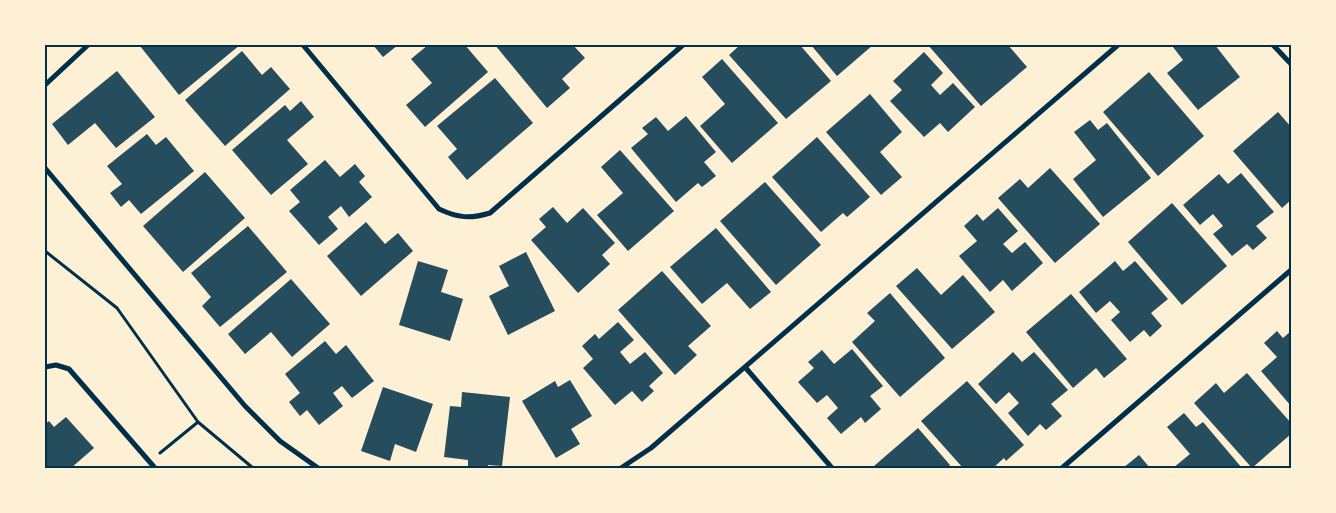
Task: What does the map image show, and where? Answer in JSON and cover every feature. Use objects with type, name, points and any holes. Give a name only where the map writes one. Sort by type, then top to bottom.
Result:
[{"type":"street","points":[[45,85],[88,45]]},
{"type":"street","points":[[304,45],[439,209],[456,218],[474,218],[490,213],[683,45]]},
{"type":"street","points":[[621,468],[651,448],[745,368],[1118,45]]},
{"type":"street","points":[[1273,45],[1291,64]]},
{"type":"street","points":[[45,168],[245,406],[280,441],[318,468]]},
{"type":"street","points":[[1062,468],[1291,270]]},
{"type":"street","points":[[45,367],[56,365],[69,369],[155,468]]},
{"type":"street","points":[[745,368],[832,468]]},
{"type":"path","points":[[45,251],[117,308],[198,422],[253,468]]},
{"type":"path","points":[[150,462],[198,422]]},
{"type":"building","points":[[141,45],[240,45],[179,95]]},
{"type":"building","points":[[373,45],[398,45],[383,57]]},
{"type":"building","points":[[428,45],[465,45],[488,72],[425,127],[406,105],[432,83],[411,59]]},
{"type":"building","points":[[495,45],[573,45],[585,58],[562,79],[570,88],[547,108]]},
{"type":"building","points":[[740,45],[800,45],[831,81],[786,119],[729,55]]},
{"type":"building","points":[[811,45],[873,45],[837,76]]},
{"type":"building","points":[[928,45],[1008,45],[1027,67],[981,106]]},
{"type":"building","points":[[1175,45],[1215,45],[1240,77],[1198,110],[1167,73],[1183,60],[1173,47]]},
{"type":"building","points":[[242,51],[262,75],[271,67],[290,89],[225,146],[185,100]]},
{"type":"building","points":[[924,52],[943,73],[931,85],[940,95],[953,83],[975,107],[948,132],[940,123],[924,137],[890,101],[902,90],[893,81]]},
{"type":"building","points":[[722,59],[778,123],[732,163],[700,126],[725,104],[702,77]]},
{"type":"building","points":[[117,71],[155,117],[116,148],[95,123],[68,145],[52,124]]},
{"type":"building","points":[[1149,72],[1204,136],[1158,176],[1103,112]]},
{"type":"building","points":[[495,78],[533,123],[467,180],[448,157],[457,149],[437,126]]},
{"type":"building","points":[[870,94],[902,132],[880,152],[902,177],[881,195],[826,132]]},
{"type":"building","points":[[301,101],[314,117],[287,140],[308,164],[271,195],[232,150],[285,105],[290,111]]},
{"type":"building","points":[[1278,112],[1291,127],[1291,200],[1282,208],[1233,151]]},
{"type":"building","points":[[686,116],[716,152],[704,162],[716,176],[702,187],[698,183],[676,202],[631,148],[648,134],[642,128],[656,117],[668,131]]},
{"type":"building","points":[[1090,120],[1098,130],[1107,123],[1151,178],[1103,217],[1073,179],[1096,160],[1074,132]]},
{"type":"building","points":[[147,134],[156,145],[166,137],[194,171],[141,214],[129,200],[121,207],[110,193],[122,184],[107,166]]},
{"type":"building","points":[[817,137],[870,197],[847,217],[843,213],[821,232],[772,177]]},
{"type":"building","points":[[620,150],[674,211],[628,251],[597,215],[623,193],[601,167]]},
{"type":"building","points":[[325,160],[340,177],[355,164],[365,176],[359,182],[372,197],[349,217],[341,206],[328,217],[338,229],[319,245],[289,211],[300,202],[290,190]]},
{"type":"building","points":[[1050,168],[1100,224],[1055,263],[998,198],[1020,179],[1028,188]]},
{"type":"building","points":[[205,172],[245,218],[183,272],[143,226]]},
{"type":"building","points":[[1241,173],[1274,212],[1256,226],[1267,238],[1253,250],[1247,244],[1232,256],[1213,234],[1223,226],[1213,214],[1200,225],[1183,205],[1219,174],[1228,184]]},
{"type":"building","points":[[765,182],[821,245],[776,285],[720,221]]},
{"type":"building","points":[[1172,203],[1227,266],[1182,305],[1128,242]]},
{"type":"building","points":[[553,207],[567,223],[583,208],[615,243],[602,255],[610,264],[578,293],[531,240],[546,227],[539,219]]},
{"type":"building","points":[[998,208],[1018,231],[1003,244],[1012,253],[1025,242],[1043,263],[1012,291],[1003,280],[990,292],[959,256],[977,241],[964,226],[977,214],[983,221]]},
{"type":"building","points":[[366,222],[385,244],[398,233],[413,251],[361,296],[327,256]]},
{"type":"building","points":[[248,226],[287,272],[220,327],[202,306],[211,297],[191,273]]},
{"type":"building","points":[[716,228],[771,292],[750,309],[727,283],[702,304],[670,267]]},
{"type":"building","points":[[526,252],[555,311],[508,335],[489,296],[509,286],[499,266]]},
{"type":"building","points":[[418,261],[448,270],[441,292],[463,299],[450,341],[399,325]]},
{"type":"building","points":[[1115,261],[1123,271],[1135,261],[1168,299],[1151,313],[1162,326],[1150,337],[1144,330],[1130,342],[1111,320],[1120,312],[1110,301],[1096,313],[1079,292]]},
{"type":"building","points":[[917,268],[941,295],[963,275],[995,312],[952,349],[896,286]]},
{"type":"building","points":[[662,271],[711,326],[688,346],[697,355],[675,375],[618,310]]},
{"type":"building","points":[[291,279],[330,324],[292,357],[271,332],[245,354],[228,334]]},
{"type":"building","points":[[890,293],[945,358],[900,397],[852,342],[875,321],[867,313]]},
{"type":"building","points":[[1071,294],[1127,359],[1104,378],[1096,368],[1073,388],[1026,332]]},
{"type":"building","points":[[618,322],[634,340],[620,352],[630,364],[645,352],[663,373],[649,386],[654,391],[642,402],[632,391],[615,405],[583,368],[593,359],[582,346],[595,334],[599,339]]},
{"type":"building","points":[[1277,331],[1283,338],[1291,331],[1291,406],[1261,371],[1277,357],[1264,343]]},
{"type":"building","points":[[325,341],[336,354],[346,345],[374,381],[352,398],[342,386],[333,393],[343,406],[319,425],[307,410],[300,416],[289,402],[300,393],[285,374]]},
{"type":"building","points":[[852,349],[883,386],[870,396],[881,409],[865,423],[861,417],[841,434],[827,418],[838,408],[827,395],[817,403],[798,382],[814,368],[808,362],[822,350],[834,364]]},
{"type":"building","points":[[1013,352],[1022,362],[1034,352],[1068,390],[1051,404],[1062,416],[1046,430],[1040,424],[1028,436],[1008,413],[1019,403],[1009,392],[996,404],[978,384]]},
{"type":"building","points":[[1247,373],[1291,423],[1291,434],[1252,468],[1194,403],[1216,383],[1224,393]]},
{"type":"building","points":[[570,380],[592,416],[571,429],[580,444],[556,458],[522,401],[555,381],[558,387]]},
{"type":"building","points":[[967,381],[1024,445],[1006,461],[1004,458],[993,468],[963,468],[921,421]]},
{"type":"building","points":[[383,387],[433,404],[416,452],[395,444],[390,461],[361,451]]},
{"type":"building","points":[[462,392],[510,397],[502,466],[488,465],[488,468],[468,468],[468,460],[444,457],[450,406],[461,407]]},
{"type":"building","points":[[1184,413],[1196,427],[1203,422],[1242,468],[1173,468],[1190,454],[1167,427]]},
{"type":"building","points":[[66,417],[94,448],[71,468],[45,468],[45,424],[49,421],[54,427]]},
{"type":"building","points":[[918,428],[950,465],[947,468],[876,468],[874,466]]},
{"type":"building","points":[[1139,455],[1150,468],[1123,468]]}]
